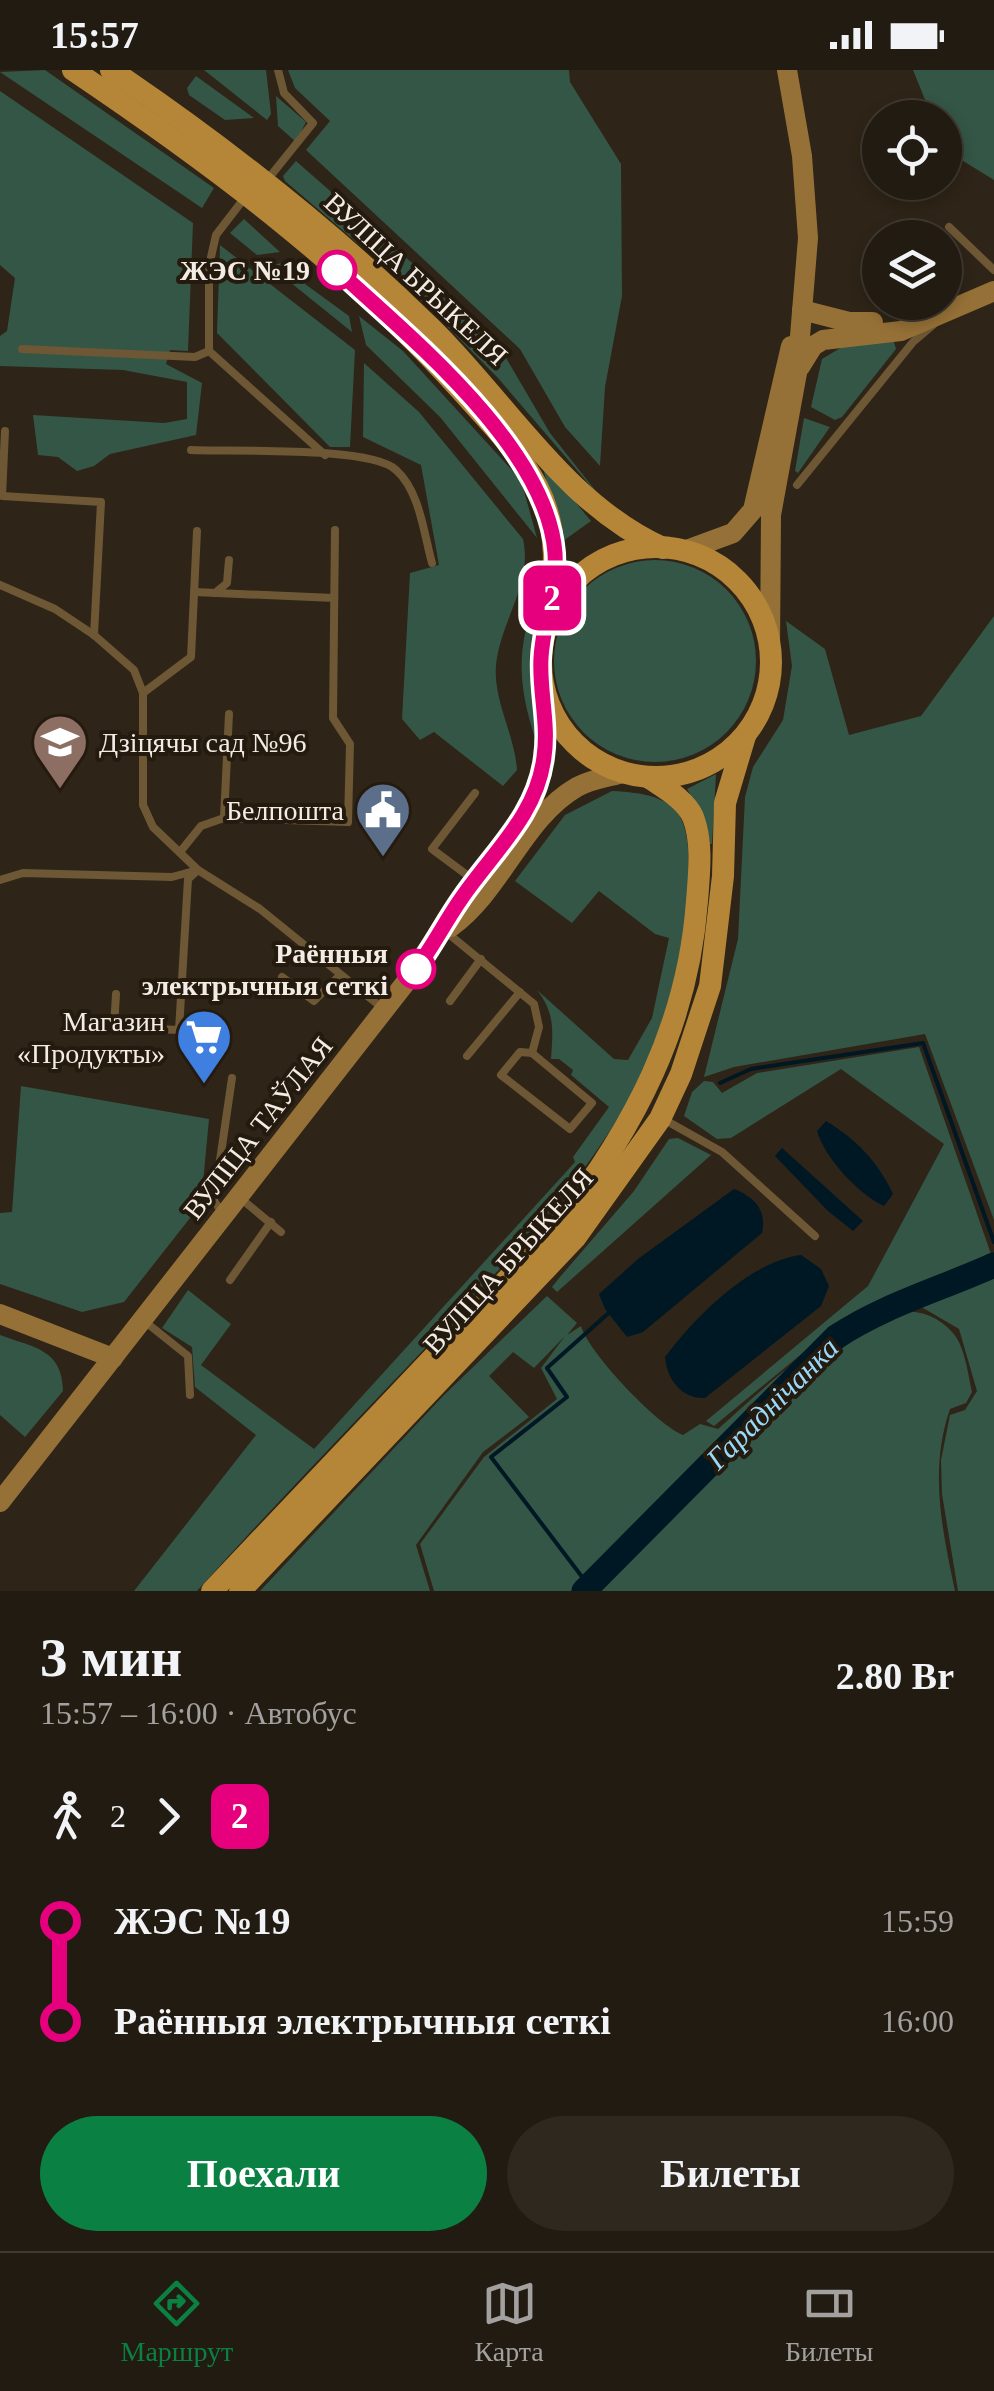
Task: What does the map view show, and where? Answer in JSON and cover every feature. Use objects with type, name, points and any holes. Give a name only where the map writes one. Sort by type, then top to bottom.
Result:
[{"type":"main road","name":"ВУЛІЦА БРЫКЕЛЯ","points":[[72,70],[330,235],[466,362],[584,497],[608,519],[673,549]]},
{"type":"main road","name":"ВУЛІЦА БРЫКЕЛЯ","points":[[111,70],[256,188],[408,335],[527,468],[548,512],[554,551],[548,620]]},
{"type":"main road","points":[[770,647],[760,614],[742,586],[705,558],[673,549],[642,548],[603,560],[570,585],[548,620],[540,668],[544,692],[565,734],[591,757],[622,773],[648,778],[701,768],[745,736],[766,694],[770,647],[771,515],[797,374],[807,200],[787,70]]},
{"type":"main road","points":[[962,307],[994,291]]},
{"type":"main road","points":[[802,310],[849,322],[876,320]]},
{"type":"main road","points":[[673,549],[733,533],[754,510],[783,370],[802,310]]},
{"type":"main road","points":[[797,374],[805,355],[823,340],[900,331],[931,320]]},
{"type":"main road","name":"ВУЛІЦА ТАЎЛАЯ","points":[[0,1502],[445,931],[475,881],[526,815],[539,786],[546,744],[544,692]]},
{"type":"main road","name":"ВУЛІЦА БРЫКЕЛЯ","points":[[240,1591],[575,1238],[660,1119],[710,986],[723,876],[725,803],[729,777],[745,736]]},
{"type":"main road","name":"ВУЛІЦА ТАЎЛАЯ","points":[[445,931],[472,909],[554,805],[577,787],[622,773]]},
{"type":"main road","name":"ВУЛІЦА БРЫКЕЛЯ","points":[[212,1591],[558,1226],[640,1106],[686,982],[699,876],[692,815],[682,802],[648,778]]},
{"type":"main road","points":[[0,1314],[113,1358]]},
{"type":"lane","points":[[278,70],[284,92],[313,123],[216,235],[209,266],[209,351],[325,455]]},
{"type":"lane","points":[[962,239],[994,270]]},
{"type":"lane","points":[[797,485],[913,342],[939,320]]},
{"type":"lane","points":[[22,349],[195,357],[209,351]]},
{"type":"lane","points":[[5,431],[2,496],[102,502],[94,635]]},
{"type":"lane","points":[[190,450],[368,456],[396,470],[414,498],[432,563]]},
{"type":"lane","points":[[180,852],[201,826],[224,818],[348,822],[350,744],[333,718],[335,530]]},
{"type":"lane","points":[[143,693],[191,657],[196,531]]},
{"type":"lane","points":[[215,593],[227,583],[229,560]]},
{"type":"lane","points":[[1,589],[55,610],[94,635],[134,670],[143,693],[146,818],[198,870],[260,909],[338,977],[384,1010]]},
{"type":"lane","points":[[194,592],[334,598]]},
{"type":"lane","points":[[224,818],[229,714]]},
{"type":"lane","points":[[475,793],[432,848],[475,881]]},
{"type":"lane","points":[[0,880],[23,873],[172,877],[198,870]]},
{"type":"lane","points":[[116,994],[114,1027],[180,1030],[188,879],[198,870]]},
{"type":"lane","points":[[445,931],[534,1004],[539,1027],[532,1053]]},
{"type":"lane","points":[[450,1001],[480,959]]},
{"type":"lane","points":[[282,976],[314,1001],[338,977]]},
{"type":"lane","points":[[467,1056],[520,992]]},
{"type":"lane","points":[[520,1052],[532,1053],[592,1103],[570,1129],[501,1075],[520,1052]]},
{"type":"lane","points":[[225,1216],[214,1200],[232,1078]]},
{"type":"lane","points":[[660,1119],[682,1126],[722,1152],[815,1236]]},
{"type":"lane","points":[[239,1197],[281,1232]]},
{"type":"lane","points":[[230,1280],[270,1222]]},
{"type":"lane","points":[[142,1320],[188,1356],[190,1395]]},
{"type":"green space","points":[[45,70],[214,188],[202,208],[0,72]]},
{"type":"green space","points":[[204,70],[266,70],[271,114],[267,120]]},
{"type":"green space","points":[[288,70],[569,70],[570,82],[621,164],[622,296],[605,387],[600,466],[565,427],[520,349],[306,150],[330,121],[295,88]]},
{"type":"green space","points":[[913,70],[994,70],[994,180],[962,160],[962,100],[925,100]]},
{"type":"green space","points":[[196,76],[254,118],[225,120],[189,95],[187,88]]},
{"type":"green space","points":[[0,91],[193,223],[188,351],[170,350],[166,364],[202,383],[196,435],[110,454],[94,466],[77,471],[58,457],[38,455],[33,415],[164,423],[187,419],[187,382],[123,370],[0,366],[0,336],[7,331],[15,278],[0,265]]},
{"type":"green space","points":[[276,96],[306,122],[296,142],[278,126]]},
{"type":"green space","points":[[296,161],[436,284],[502,351],[550,433],[606,504],[498,378],[403,282],[285,181],[283,176]]},
{"type":"green space","points":[[244,219],[280,252],[257,255],[230,233]]},
{"type":"green space","points":[[220,245],[355,350],[350,447],[330,447],[217,333]]},
{"type":"green space","points":[[289,261],[309,279],[305,284],[349,316],[352,332],[270,266]]},
{"type":"green space","points":[[359,316],[403,351],[521,480],[537,538],[440,417],[366,345]]},
{"type":"green space","points":[[893,339],[896,349],[842,417],[835,420],[811,407],[822,359],[842,347]]},
{"type":"green space","points":[[364,363],[419,412],[523,539],[524,571],[496,665],[498,692],[517,770],[503,786],[434,732],[420,740],[402,719],[410,573],[439,565],[421,465],[363,437]]},
{"type":"green space","points":[[804,418],[830,427],[798,473],[795,471]]},
{"type":"green space","points":[[547,468],[591,521],[563,541],[544,472]]},
{"type":"green space","points":[[655,560],[693,568],[726,590],[748,623],[756,661],[748,699],[726,732],[693,754],[655,762],[617,754],[584,732],[562,699],[554,661],[562,623],[584,590],[617,568]]},
{"type":"green space","points":[[544,577],[530,654],[537,744],[525,699],[522,660],[528,621]]},
{"type":"green space","points":[[994,616],[994,1220],[925,1034],[734,1067],[704,1077],[738,939],[745,797],[753,767],[783,720],[792,666],[786,621],[825,649],[849,735],[921,716]]},
{"type":"green space","points":[[716,774],[710,844],[706,821],[687,789]]},
{"type":"green space","points":[[612,791],[654,797],[677,812],[687,840],[689,881],[682,953],[665,1019],[639,1080],[606,1136],[525,1241],[197,1591],[134,1591],[256,1435],[195,1387],[192,1347],[162,1328],[188,1290],[231,1324],[201,1365],[314,1449],[575,1162],[573,1157],[609,1107],[571,1075],[573,1070],[559,1059],[551,1059],[552,1022],[537,990],[614,1059],[628,1060],[652,1018],[669,938],[655,934],[599,891],[572,923],[515,881],[565,815]]},
{"type":"green space","points":[[919,1047],[992,1257],[878,1300],[839,1323],[714,1426],[706,1421],[868,1286],[944,1144],[841,1069],[731,1138],[717,1139],[684,1116],[692,1092],[704,1081],[713,1082],[722,1093],[757,1073]]},
{"type":"green space","points":[[21,1086],[209,1119],[201,1204],[124,1302],[82,1312],[0,1284],[0,1213],[12,1212]]},
{"type":"green space","points":[[678,1138],[711,1155],[557,1292],[552,1287],[634,1191],[669,1139]]},
{"type":"green space","points":[[994,1274],[994,1591],[958,1591],[942,1494],[941,1460],[950,1415],[965,1410],[977,1391],[959,1329],[918,1305]]},
{"type":"green space","points":[[547,1296],[577,1323],[567,1335],[581,1326],[597,1353],[625,1386],[657,1417],[683,1435],[700,1424],[718,1429],[796,1362],[863,1321],[896,1312],[926,1315],[953,1333],[963,1353],[972,1392],[966,1403],[950,1409],[940,1454],[942,1522],[955,1591],[434,1591],[420,1544],[484,1457],[557,1399],[541,1368],[565,1336],[534,1368],[513,1352],[489,1376],[529,1417],[483,1452],[416,1545],[430,1591],[260,1591],[444,1395]]},
{"type":"green space","points":[[0,1335],[44,1352],[58,1366],[61,1377],[63,1391],[25,1437],[0,1415]]},
{"type":"water","points":[[826,1121],[856,1144],[880,1172],[893,1194],[884,1206],[853,1184],[827,1152],[817,1131]]},
{"type":"water","points":[[782,1148],[863,1221],[853,1231],[775,1156]]},
{"type":"water","points":[[734,1189],[758,1206],[763,1218],[762,1233],[643,1332],[627,1337],[605,1309],[599,1294],[638,1259]]},
{"type":"water","points":[[801,1255],[821,1269],[829,1286],[821,1306],[705,1398],[682,1391],[672,1380],[665,1357],[677,1341],[743,1280],[762,1268]]},
{"type":"waterway","points":[[720,1083],[751,1069],[923,1043],[994,1242]]},
{"type":"waterway","name":"Гараднічанка","points":[[584,1591],[836,1337],[893,1306],[994,1265]]},
{"type":"waterway","points":[[589,1586],[491,1457],[567,1397],[547,1368],[612,1310]]},
{"type":"bus line","name":"2","points":[[337,270],[444,371],[527,468],[548,512],[554,551],[555,582],[540,668],[546,744],[539,786],[526,815],[461,899],[445,931],[416,969]]},
{"type":"place","name":"ЖЭС №19","points":[[337,270]]},
{"type":"place","name":"Дзіцячы сад №96","points":[[60,791]]},
{"type":"place","name":"Белпошта","points":[[383,859]]},
{"type":"place","name":"Раённыя электрычныя сеткі","points":[[416,969]]},
{"type":"place","name":"Магазин «Продукты»","points":[[204,1086]]}]
